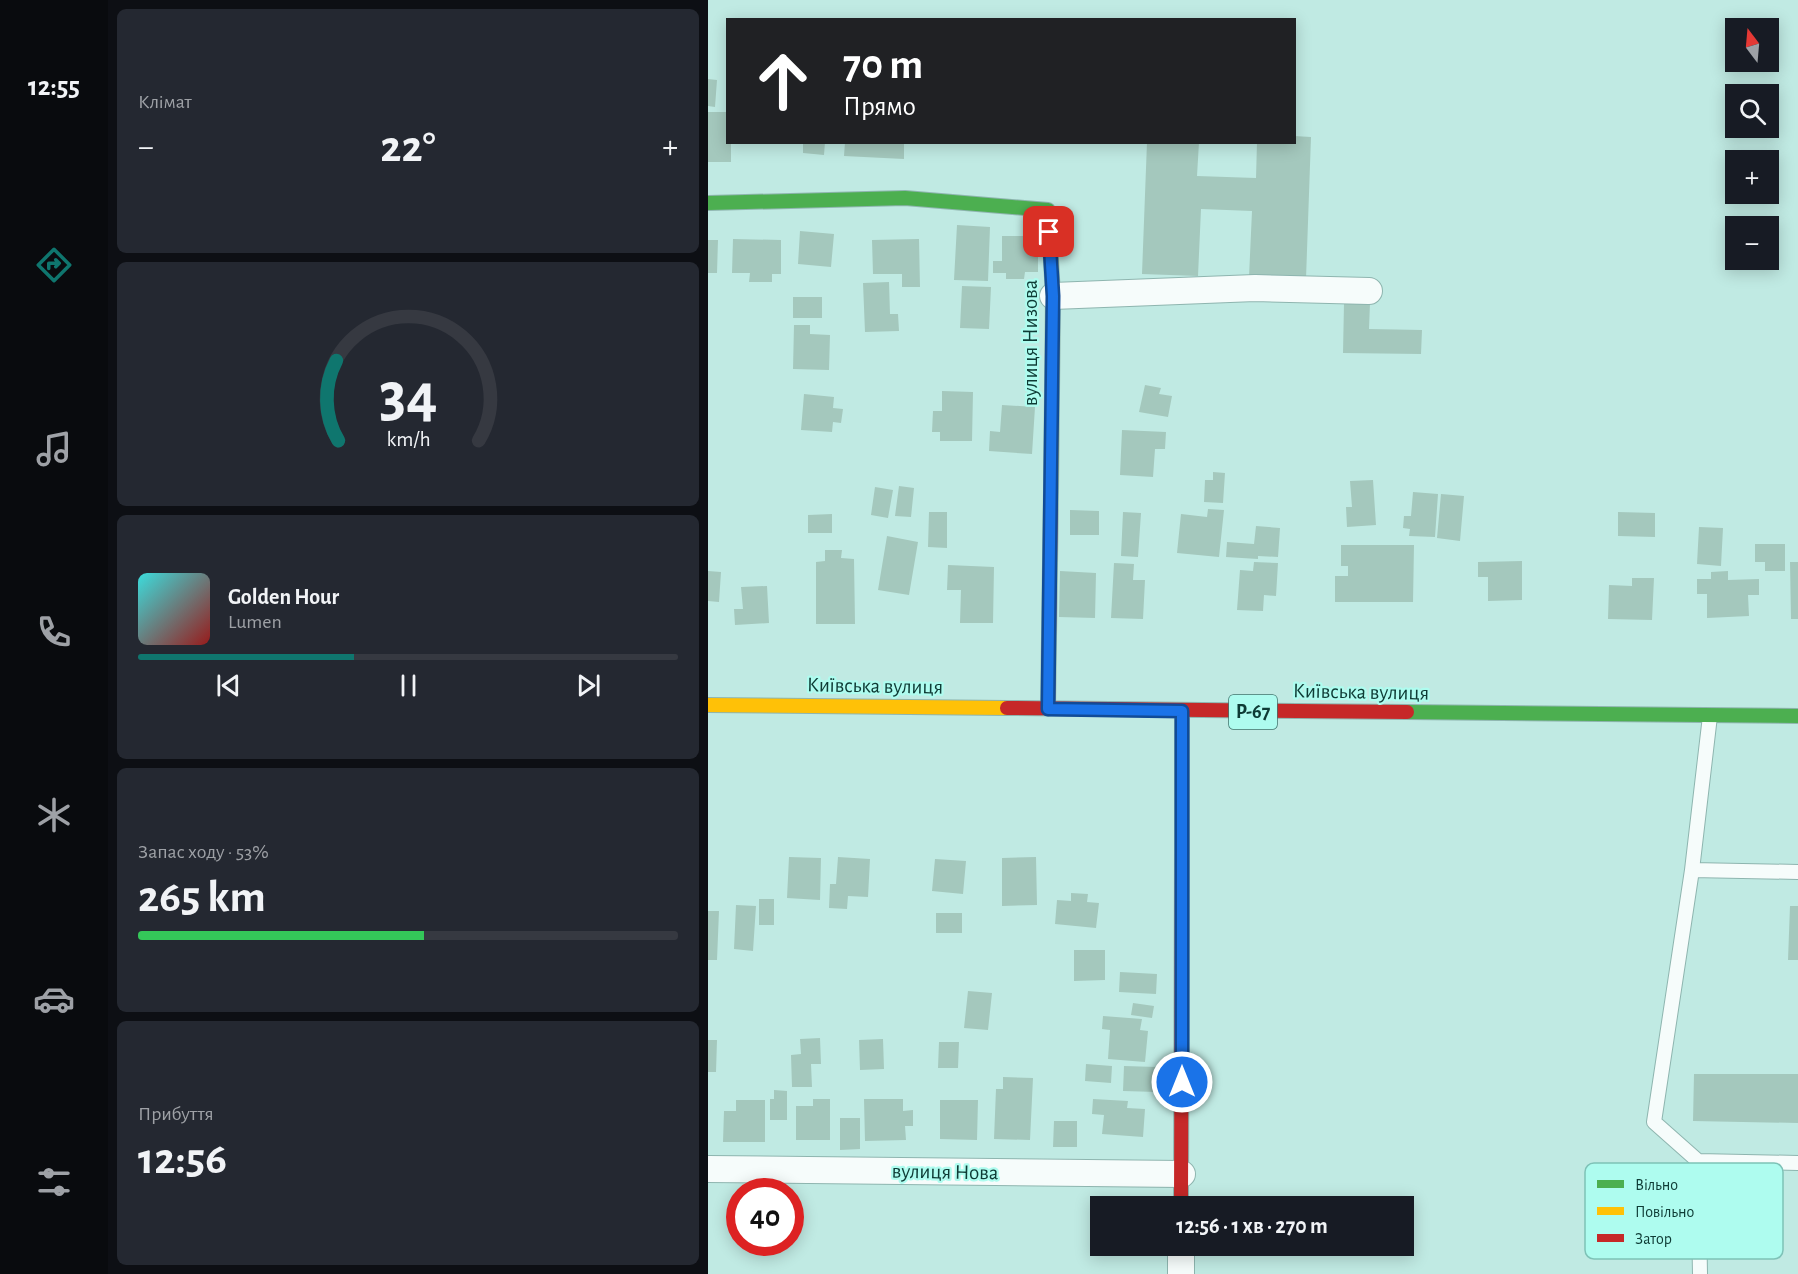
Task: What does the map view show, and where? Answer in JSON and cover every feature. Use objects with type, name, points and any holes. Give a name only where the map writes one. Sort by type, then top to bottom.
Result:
[{"type":"street","name":"вулиця Низова","points":[[708,203],[905,198],[1048,210],[1053,296],[1048,709]]},
{"type":"street","points":[[1053,296],[1255,288],[1369,291]]},
{"type":"street","name":"Київська вулиця","points":[[708,705],[1798,716]]},
{"type":"street","points":[[1181,1196],[1182,711]]},
{"type":"street","name":"вулиця Нова","points":[[708,1169],[1182,1174]]},
{"type":"street","points":[[1181,1256],[1181,1274]]},
{"type":"lane","points":[[1710,716],[1692,870],[1654,1122],[1698,1161],[1798,1163]]},
{"type":"lane","points":[[1692,870],[1798,873]]},
{"type":"lane","points":[[1700,1259],[1700,1274]]},
{"type":"building","points":[[708,79],[717,80],[715,107],[708,106]]},
{"type":"building","points":[[708,112],[726,112],[726,144],[731,144],[731,162],[708,162]]},
{"type":"building","points":[[1296,136],[1311,137],[1306,279],[1249,277],[1252,211],[1201,209],[1198,276],[1142,274],[1147,144],[1199,144],[1197,176],[1256,178],[1257,144],[1296,144]]},
{"type":"building","points":[[803,144],[825,144],[824,155],[803,153]]},
{"type":"building","points":[[845,144],[904,144],[904,159],[844,156]]},
{"type":"building","points":[[957,225],[990,227],[988,281],[954,280]]},
{"type":"building","points":[[800,231],[834,234],[831,267],[798,264]]},
{"type":"building","points":[[1002,236],[1038,236],[1038,272],[1025,272],[1024,279],[1006,279],[1006,273],[993,273],[993,261],[1002,261]]},
{"type":"building","points":[[733,239],[781,240],[781,274],[772,274],[772,282],[749,282],[750,273],[732,273]]},
{"type":"building","points":[[919,239],[920,287],[902,287],[902,274],[873,274],[872,240]]},
{"type":"building","points":[[708,240],[718,240],[717,273],[708,273]]},
{"type":"building","points":[[889,282],[890,314],[898,314],[899,331],[865,332],[863,283]]},
{"type":"building","points":[[962,286],[991,287],[989,329],[960,328]]},
{"type":"building","points":[[793,297],[822,297],[822,318],[793,318]]},
{"type":"building","points":[[1344,303],[1370,303],[1369,329],[1422,330],[1421,354],[1343,353]]},
{"type":"building","points":[[794,325],[810,325],[810,334],[830,335],[829,370],[793,369]]},
{"type":"building","points":[[1145,385],[1161,388],[1159,394],[1172,396],[1168,417],[1139,412]]},
{"type":"building","points":[[942,391],[973,392],[972,441],[940,441],[940,432],[932,432],[933,411],[942,411]]},
{"type":"building","points":[[804,394],[834,397],[833,408],[843,409],[841,423],[833,422],[832,432],[801,430]]},
{"type":"building","points":[[1002,405],[1035,407],[1032,454],[989,451],[990,431],[1000,432]]},
{"type":"building","points":[[1122,430],[1166,432],[1165,449],[1155,449],[1153,477],[1120,475]]},
{"type":"building","points":[[1213,472],[1225,473],[1223,503],[1204,502],[1205,480],[1213,480]]},
{"type":"building","points":[[1373,480],[1376,525],[1347,527],[1346,507],[1352,507],[1350,481]]},
{"type":"building","points":[[899,486],[914,488],[911,517],[895,516]]},
{"type":"building","points":[[875,487],[893,490],[888,518],[871,515]]},
{"type":"building","points":[[1413,492],[1438,494],[1435,537],[1409,536],[1410,529],[1403,528],[1404,516],[1411,516]]},
{"type":"building","points":[[1441,494],[1464,496],[1460,541],[1437,538]]},
{"type":"building","points":[[1208,509],[1224,510],[1219,557],[1177,553],[1181,514],[1207,517]]},
{"type":"building","points":[[1070,510],[1099,511],[1099,535],[1070,535]]},
{"type":"building","points":[[929,512],[947,512],[947,548],[928,547]]},
{"type":"building","points":[[1123,512],[1141,513],[1138,557],[1121,556]]},
{"type":"building","points":[[1618,512],[1655,513],[1655,537],[1618,536]]},
{"type":"building","points":[[832,514],[832,533],[808,533],[808,515]]},
{"type":"building","points":[[1256,526],[1280,528],[1278,557],[1258,556],[1258,559],[1226,557],[1227,542],[1254,544]]},
{"type":"building","points":[[1699,527],[1723,528],[1721,566],[1697,564]]},
{"type":"building","points":[[887,536],[918,542],[909,595],[878,590]]},
{"type":"building","points":[[1755,544],[1785,544],[1785,571],[1765,571],[1765,562],[1755,562]]},
{"type":"building","points":[[1341,545],[1414,545],[1413,602],[1335,602],[1335,576],[1348,576],[1348,566],[1341,566]]},
{"type":"building","points":[[825,550],[842,550],[841,558],[854,559],[855,624],[816,624],[816,562],[825,561]]},
{"type":"building","points":[[1522,561],[1522,600],[1488,601],[1488,577],[1478,577],[1478,562]]},
{"type":"building","points":[[1254,562],[1278,563],[1276,596],[1264,595],[1263,611],[1237,610],[1240,570],[1253,571]]},
{"type":"building","points":[[1790,562],[1798,562],[1798,619],[1791,619]]},
{"type":"building","points":[[1114,563],[1134,564],[1133,580],[1145,580],[1143,619],[1111,618]]},
{"type":"building","points":[[948,565],[994,567],[993,623],[960,623],[961,590],[947,590]]},
{"type":"building","points":[[708,571],[721,572],[719,602],[708,601]]},
{"type":"building","points":[[1060,571],[1096,573],[1095,618],[1059,617]]},
{"type":"building","points":[[1728,571],[1728,580],[1759,579],[1759,595],[1748,595],[1749,616],[1707,618],[1707,594],[1697,594],[1697,579],[1711,579],[1711,572]]},
{"type":"building","points":[[1632,578],[1654,578],[1652,620],[1608,619],[1609,585],[1632,586]]},
{"type":"building","points":[[767,586],[769,623],[735,625],[734,609],[743,609],[741,587]]},
{"type":"building","points":[[789,857],[821,858],[820,900],[787,898]]},
{"type":"building","points":[[838,857],[870,859],[868,897],[848,896],[847,909],[829,908],[830,884],[836,884]]},
{"type":"building","points":[[1036,857],[1037,905],[1002,906],[1002,858]]},
{"type":"building","points":[[935,859],[966,861],[963,894],[932,891]]},
{"type":"building","points":[[1071,893],[1088,894],[1087,902],[1099,903],[1096,928],[1055,924],[1057,900],[1071,901]]},
{"type":"building","points":[[759,899],[774,899],[774,925],[759,925]]},
{"type":"building","points":[[736,905],[756,906],[753,951],[734,949]]},
{"type":"building","points":[[1790,906],[1798,906],[1798,960],[1788,960]]},
{"type":"building","points":[[708,911],[719,911],[717,960],[708,960]]},
{"type":"building","points":[[936,913],[962,913],[962,933],[936,933]]},
{"type":"building","points":[[1074,950],[1105,950],[1105,980],[1074,981]]},
{"type":"building","points":[[1120,972],[1157,974],[1156,994],[1119,992]]},
{"type":"building","points":[[968,991],[992,993],[988,1030],[964,1028]]},
{"type":"building","points":[[1133,1003],[1154,1006],[1152,1018],[1131,1015]]},
{"type":"building","points":[[1103,1016],[1142,1019],[1140,1030],[1148,1031],[1145,1062],[1108,1059],[1110,1030],[1102,1029]]},
{"type":"building","points":[[820,1038],[821,1064],[811,1064],[812,1087],[792,1087],[791,1055],[801,1054],[800,1039]]},
{"type":"building","points":[[883,1039],[884,1069],[860,1070],[859,1040]]},
{"type":"building","points":[[708,1040],[717,1040],[716,1072],[708,1072]]},
{"type":"building","points":[[939,1042],[959,1042],[958,1068],[938,1068]]},
{"type":"building","points":[[1086,1064],[1112,1066],[1111,1083],[1085,1081]]},
{"type":"building","points":[[1124,1066],[1157,1067],[1157,1092],[1123,1091]]},
{"type":"building","points":[[1694,1074],[1798,1074],[1798,1123],[1693,1121]]},
{"type":"building","points":[[1003,1077],[1033,1078],[1030,1140],[994,1139],[996,1089],[1003,1089]]},
{"type":"building","points":[[774,1090],[787,1091],[787,1120],[770,1120],[770,1099],[774,1099]]},
{"type":"building","points":[[813,1099],[830,1099],[830,1140],[796,1140],[796,1106],[813,1106]]},
{"type":"building","points":[[864,1099],[903,1099],[903,1111],[913,1110],[913,1126],[905,1126],[906,1140],[865,1141]]},
{"type":"building","points":[[1093,1099],[1128,1101],[1127,1108],[1145,1109],[1143,1137],[1102,1134],[1104,1115],[1092,1114]]},
{"type":"building","points":[[736,1100],[765,1100],[765,1142],[723,1142],[724,1111],[736,1111]]},
{"type":"building","points":[[940,1100],[978,1100],[977,1140],[940,1139]]},
{"type":"building","points":[[840,1118],[860,1118],[860,1149],[840,1150]]},
{"type":"building","points":[[1054,1121],[1077,1121],[1077,1147],[1053,1147]]},
{"type":"traffic: fast","points":[[708,203],[905,198],[1048,210],[1050,241]]},
{"type":"traffic: fast","points":[[1182,711],[1182,851]]},
{"type":"traffic: fast","points":[[1407,712],[1798,716]]},
{"type":"traffic: slow","points":[[1050,241],[1053,296],[1051,490]]},
{"type":"traffic: slow","points":[[708,705],[1007,708]]},
{"type":"traffic: jam","points":[[1048,709],[1051,490]]},
{"type":"traffic: jam","points":[[1007,708],[1407,712]]},
{"type":"traffic: jam","points":[[1181,1196],[1182,851]]},
{"type":"route","points":[[1049,232],[1053,296],[1048,709],[1182,711],[1182,1082]]}]
